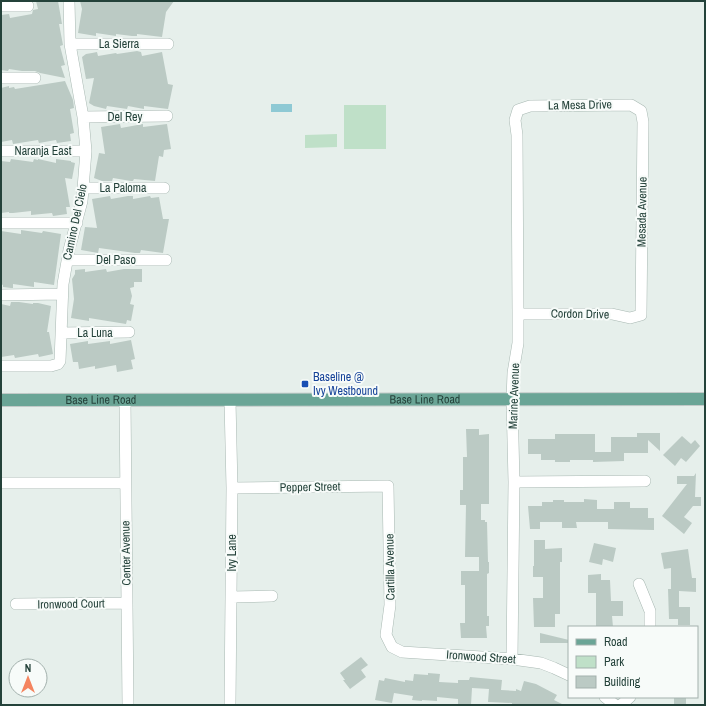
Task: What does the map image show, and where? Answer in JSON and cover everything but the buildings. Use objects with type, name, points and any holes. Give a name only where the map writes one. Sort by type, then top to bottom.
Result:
[{"type":"main road","name":"Base Line Road","points":[[1,400],[705,399]]},
{"type":"street","name":"Camino Del Cielo","points":[[1,366],[51,366],[58,364],[60,361],[62,294],[67,260],[77,223],[83,188],[86,151],[83,117],[70,44],[69,1]]},
{"type":"street","points":[[1,6],[28,6]]},
{"type":"street","name":"La Sierra","points":[[70,44],[168,44]]},
{"type":"street","points":[[1,78],[35,78]]},
{"type":"street","name":"La Mesa Drive","points":[[518,110],[530,106],[631,105],[641,111]]},
{"type":"street","name":"Marine Avenue","points":[[512,659],[514,482],[512,399],[513,373],[518,343],[517,135],[515,120],[518,110]]},
{"type":"street","name":"Mesada Avenue","points":[[641,111],[643,122],[641,315]]},
{"type":"street","name":"Del Rey","points":[[83,117],[167,116]]},
{"type":"street","name":"Naranja East","points":[[1,151],[86,151]]},
{"type":"street","name":"La Paloma","points":[[83,188],[164,188]]},
{"type":"street","points":[[1,223],[77,223]]},
{"type":"street","name":"Del Paso","points":[[67,260],[166,260]]},
{"type":"street","points":[[1,295],[62,294]]},
{"type":"street","name":"Cordon Drive","points":[[518,314],[612,314],[630,318],[641,315]]},
{"type":"street","name":"La Luna","points":[[61,333],[129,332]]},
{"type":"street","name":"Center Avenue","points":[[125,400],[128,705]]},
{"type":"street","name":"Ivy Lane","points":[[230,400],[232,488],[230,705]]},
{"type":"street","points":[[514,482],[645,481]]},
{"type":"street","points":[[1,483],[125,483]]},
{"type":"street","name":"Pepper Street","points":[[232,488],[388,486]]},
{"type":"street","name":"Cartilla Avenue","points":[[388,486],[390,605],[386,635],[392,647]]},
{"type":"street","points":[[640,584],[650,611],[650,626]]},
{"type":"street","points":[[232,597],[272,596]]},
{"type":"street","name":"Ironwood Court","points":[[16,604],[127,603]]},
{"type":"street","name":"Ironwood Street","points":[[392,647],[402,652],[512,659],[541,663],[568,675]]},
{"type":"street","points":[[606,698],[615,705]]},
{"type":"street","points":[[621,705],[629,698]]},
{"type":"green space","points":[[344,105],[386,105],[386,149],[344,149]]},
{"type":"green space","points":[[337,134],[337,147],[305,148],[305,135]]},
{"type":"water","points":[[271,104],[292,104],[292,112],[271,112]]},
{"type":"place","name":"Baseline @ Ivy Westbound","points":[[305,384]]}]
